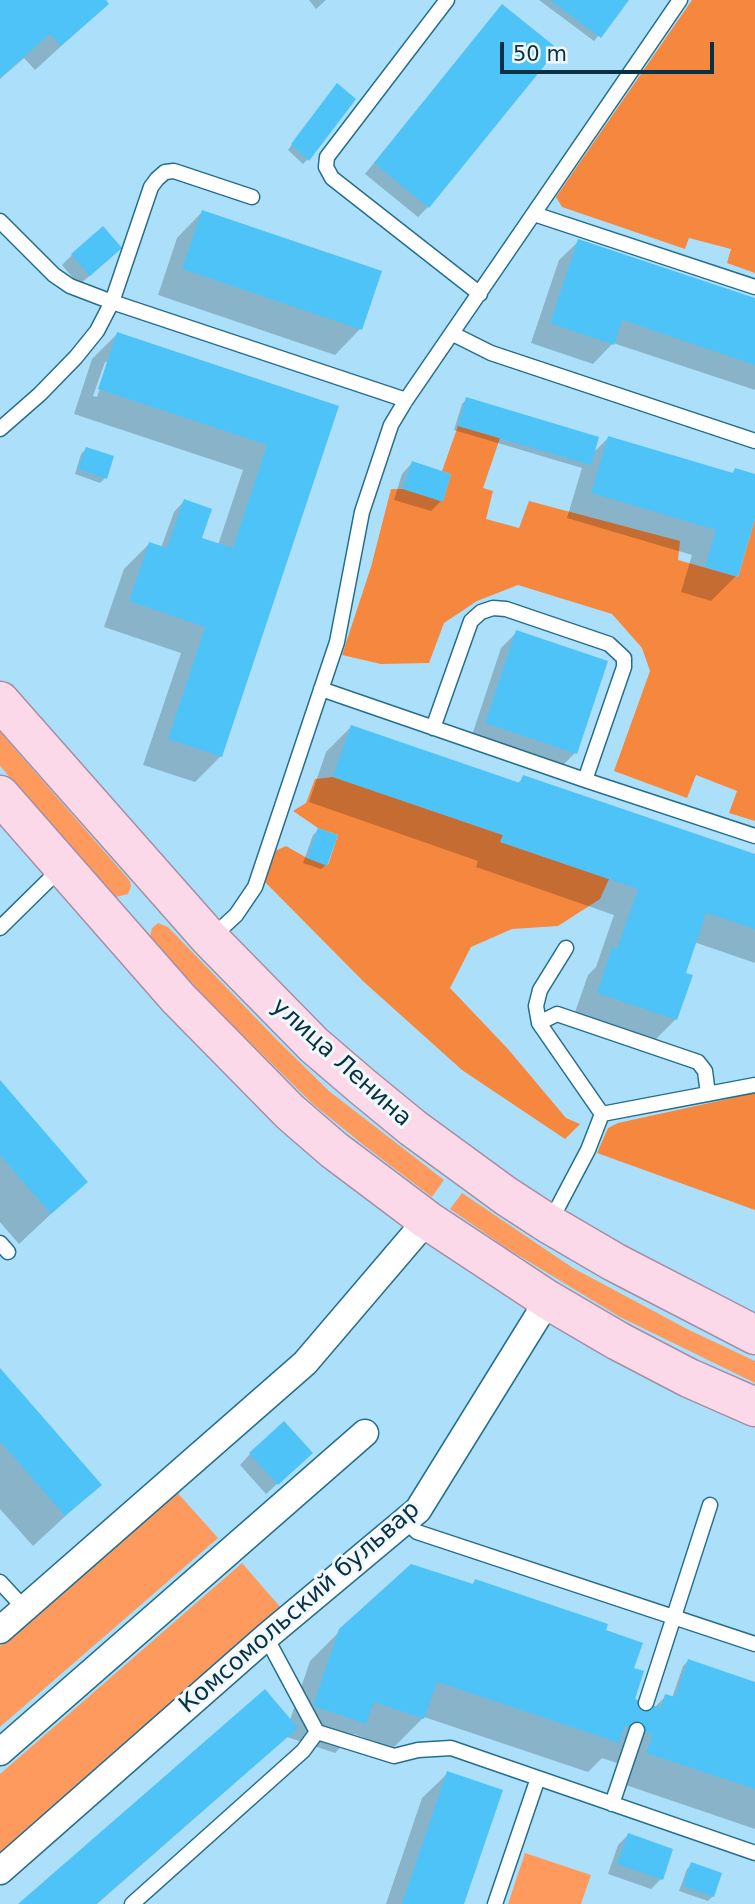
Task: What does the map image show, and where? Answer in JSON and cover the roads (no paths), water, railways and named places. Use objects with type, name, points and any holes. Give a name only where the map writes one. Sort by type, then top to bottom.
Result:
[{"type":"main road","name":"улица Ленина","points":[[0,701],[210,939],[314,1045],[363,1087],[413,1128],[549,1224],[614,1262],[755,1335]]},
{"type":"main road","points":[[0,795],[178,999],[290,1112],[334,1150],[427,1220],[548,1300],[689,1378],[755,1407]]},
{"type":"main road","points":[[119,930],[163,888]]},
{"type":"street","points":[[0,1630],[305,1363],[427,1220]]},
{"type":"street","name":"Комсомольский бульвар","points":[[0,1871],[266,1637],[418,1510],[548,1300]]},
{"type":"street","points":[[0,1752],[365,1433]]},
{"type":"lane","points":[[447,0],[327,157],[326,167],[332,178],[480,294]]},
{"type":"lane","points":[[210,939],[236,915],[255,887],[337,642],[362,512],[383,444],[406,400],[680,0]]},
{"type":"lane","points":[[0,429],[40,394],[97,331],[112,302],[151,187],[165,172],[174,171],[252,197]]},
{"type":"lane","points":[[534,214],[755,287]]},
{"type":"lane","points":[[0,221],[54,275],[70,286],[406,400]]},
{"type":"lane","points":[[453,334],[491,353],[755,441]]},
{"type":"lane","points":[[433,728],[471,621],[481,612],[493,608],[506,609],[609,644],[624,658],[624,667],[585,780]]},
{"type":"lane","points":[[321,689],[755,836]]},
{"type":"lane","points":[[0,928],[63,866]]},
{"type":"lane","points":[[566,948],[540,990],[536,1006],[539,1023],[602,1114]]},
{"type":"lane","points":[[539,1023],[557,1014],[698,1062],[705,1071],[708,1094]]},
{"type":"lane","points":[[602,1114],[755,1085]]},
{"type":"lane","points":[[549,1224],[588,1150],[602,1114]]},
{"type":"lane","points":[[646,1703],[710,1506]]},
{"type":"lane","points":[[406,1521],[417,1532],[755,1644]]},
{"type":"lane","points":[[0,1582],[24,1609]]},
{"type":"lane","points":[[266,1637],[317,1732],[394,1756],[418,1750],[451,1748],[755,1853]]},
{"type":"lane","points":[[612,1804],[637,1730]]},
{"type":"lane","points":[[132,1904],[303,1751],[317,1732]]},
{"type":"lane","points":[[495,1904],[538,1778]]}]
